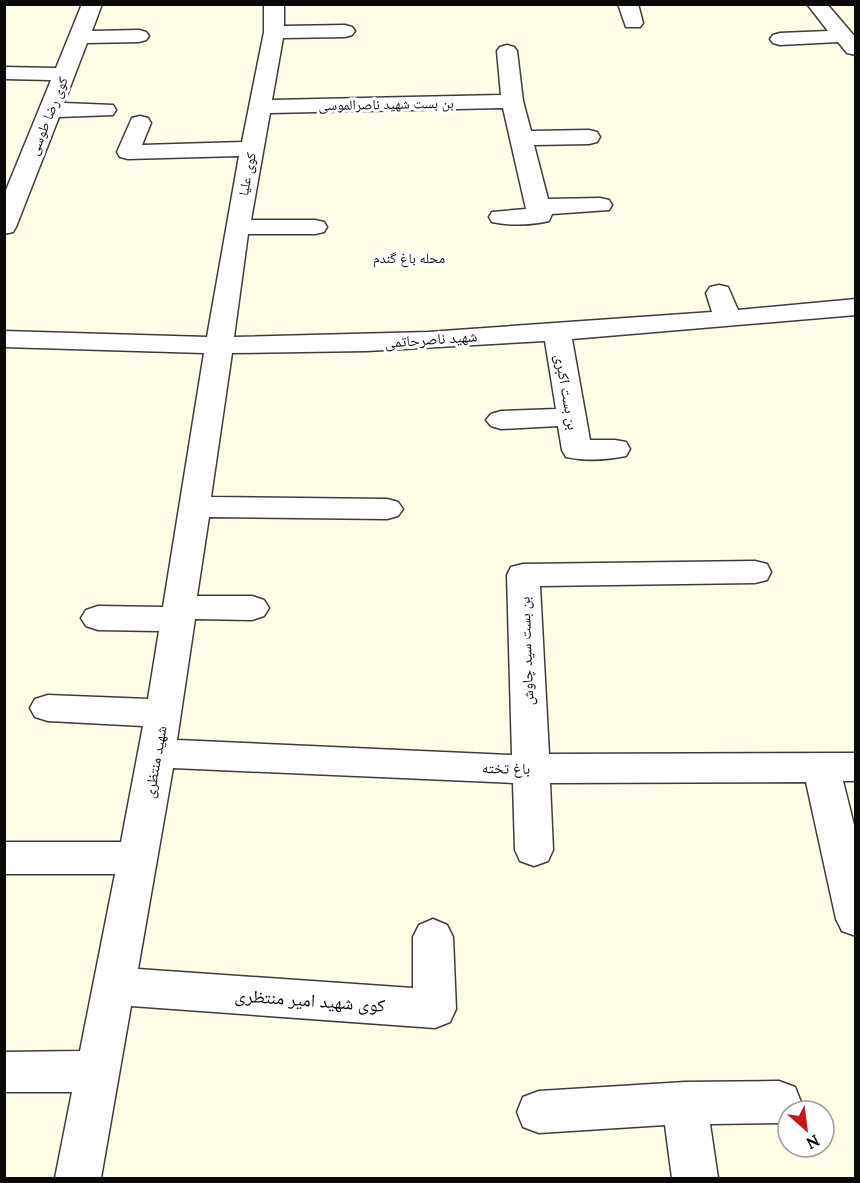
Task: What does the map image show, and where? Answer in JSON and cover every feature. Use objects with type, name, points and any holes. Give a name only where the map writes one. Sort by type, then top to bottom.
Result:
[{"type":"street","name":"کوی رضا طوسی","points":[[4,227],[10,200],[51,110],[92,4]]},
{"type":"street","name":"کوی علیا","points":[[221,344],[237,227],[274,32],[274,4]]},
{"type":"street","points":[[816,4],[847,33]]},
{"type":"street","points":[[274,32],[345,31]]},
{"type":"street","points":[[780,39],[847,33]]},
{"type":"street","points":[[79,37],[139,36]]},
{"type":"street","points":[[501,217],[540,216],[512,101],[507,51]]},
{"type":"street","points":[[4,73],[65,74]]},
{"type":"street","points":[[354,105],[357,83]]},
{"type":"street","name":"بن بست شهید ناصرالموسی","points":[[259,107],[512,101]]},
{"type":"street","points":[[51,110],[105,110]]},
{"type":"street","points":[[140,123],[128,152],[251,149]]},
{"type":"street","points":[[521,138],[589,137]]},
{"type":"street","points":[[537,207],[600,205]]},
{"type":"street","points":[[237,227],[315,227]]},
{"type":"street","points":[[719,293],[728,319]]},
{"type":"street","name":"شهید ناصرحاتمی","points":[[4,339],[162,345],[366,344],[557,332],[855,307]]},
{"type":"street","name":"بن بست اکبری","points":[[557,332],[577,450],[615,449]]},
{"type":"street","name":"شهید منتظری","points":[[78,1179],[164,713],[221,344]]},
{"type":"street","points":[[501,420],[571,417]]},
{"type":"street","points":[[195,507],[387,509]]},
{"type":"street","name":"بن بست سید چاوش","points":[[534,850],[523,575],[755,572]]},
{"type":"street","points":[[98,618],[252,608]]},
{"type":"street","points":[[48,708],[164,713]]},
{"type":"street","name":"باغ تخته","points":[[157,753],[531,769],[838,767]]},
{"type":"street","points":[[838,767],[855,919]]},
{"type":"street","points":[[4,858],[138,858]]},
{"type":"street","name":"کوی شهید امیر منتظری","points":[[114,986],[435,1009],[433,937]]},
{"type":"street","points":[[4,1072],[98,1071]]},
{"type":"street","points":[[539,1112],[685,1103],[776,1102]]},
{"type":"street","points":[[685,1103],[695,1179]]},
{"type":"district","name":"محله باغ گندم","points":[[409,258]]}]
